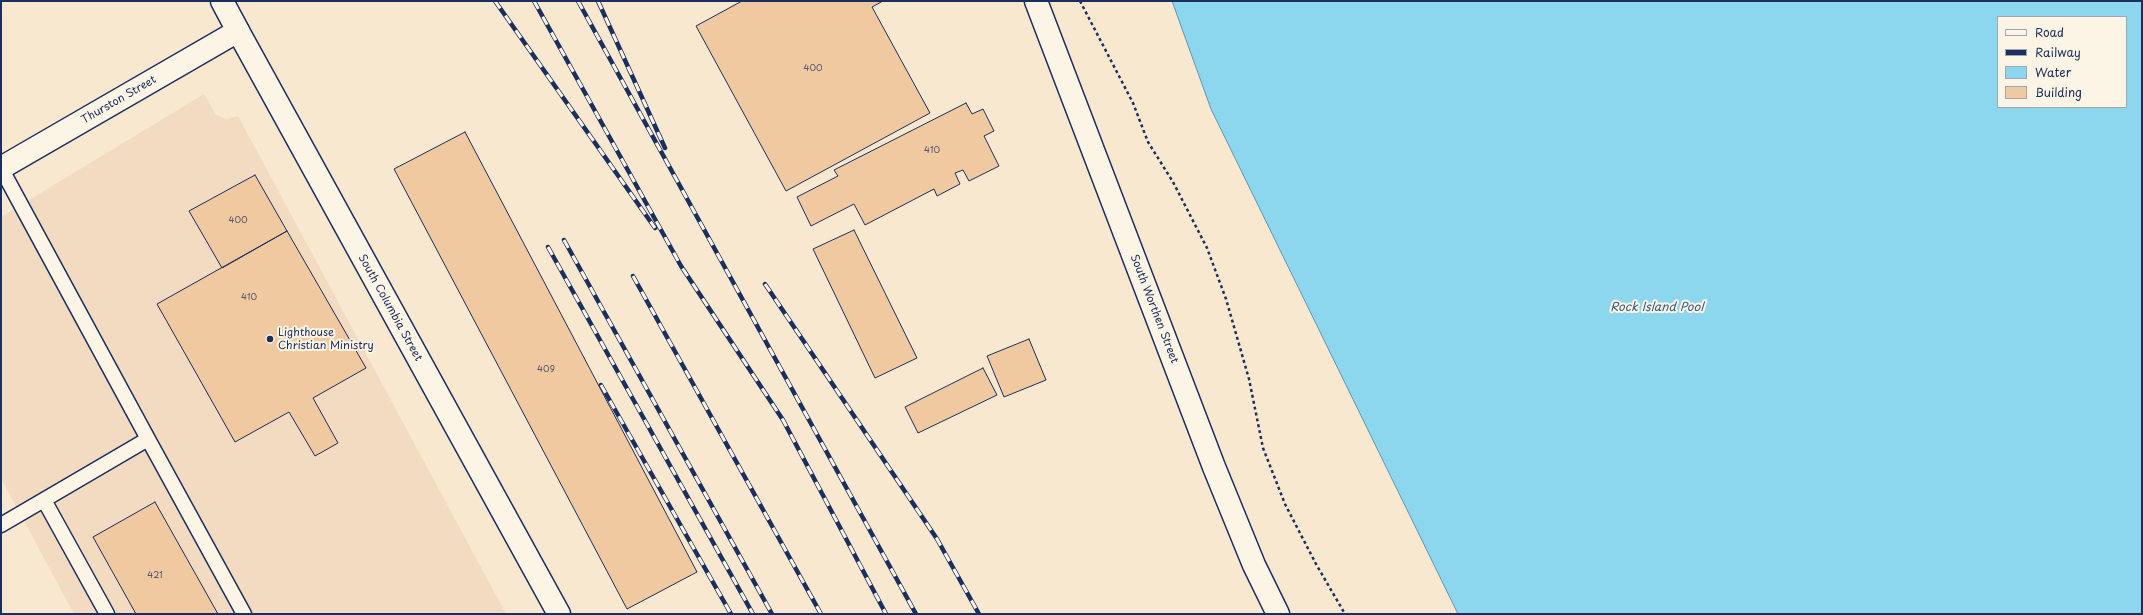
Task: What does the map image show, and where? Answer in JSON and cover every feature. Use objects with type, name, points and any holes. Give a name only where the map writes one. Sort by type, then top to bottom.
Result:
[{"type":"street","name":"South Columbia Street","points":[[222,1],[559,614]]},
{"type":"street","name":"South Worthen Street","points":[[1036,1],[1214,467],[1254,565],[1278,614]]},
{"type":"street","name":"Thurston Street","points":[[1,168],[238,31]]},
{"type":"lane","points":[[1,168],[244,614]]},
{"type":"lane","points":[[1,525],[148,439]]},
{"type":"lane","points":[[44,500],[107,614]]},
{"type":"path","points":[[1080,1],[1133,103],[1148,142],[1173,182],[1207,248],[1226,299],[1247,372],[1263,448],[1285,504],[1316,564],[1345,614]]},
{"type":"shaded area","points":[[204,94],[216,115],[227,119],[238,116],[506,614],[74,614],[1,478],[1,217]]},
{"type":"water","name":"Rock Island Pool","points":[[1172,1],[2142,1],[2142,614],[1458,614],[1211,109]]},
{"type":"building","points":[[742,1],[883,1],[872,7],[930,113],[786,191],[696,26]]},
{"type":"building","points":[[966,103],[972,114],[983,109],[994,131],[984,136],[999,166],[969,181],[963,170],[955,173],[960,184],[937,196],[934,189],[865,225],[854,204],[811,226],[797,197],[838,176],[834,170]]},
{"type":"building","points":[[465,132],[697,572],[627,609],[394,169]]},
{"type":"building","points":[[255,175],[287,231],[222,268],[189,211]]},
{"type":"building","points":[[854,230],[917,358],[875,378],[813,249]]},
{"type":"building","points":[[287,231],[366,368],[313,398],[338,443],[315,456],[289,412],[235,442],[157,304]]},
{"type":"building","points":[[1029,339],[1046,380],[1004,397],[987,356]]},
{"type":"building","points":[[983,368],[997,395],[918,433],[905,407]]},
{"type":"building","points":[[155,502],[218,614],[136,614],[93,537]]},
{"type":"railway","points":[[495,1],[655,228]]},
{"type":"railway","points":[[534,1],[681,266],[783,420],[886,614]]},
{"type":"railway","points":[[578,1],[916,614]]},
{"type":"railway","points":[[598,1],[665,148]]},
{"type":"railway","points":[[564,240],[772,614]]},
{"type":"railway","points":[[548,247],[753,614]]},
{"type":"railway","points":[[633,276],[821,614]]},
{"type":"railway","points":[[765,284],[937,539],[979,614]]},
{"type":"railway","points":[[601,385],[731,614]]},
{"type":"place","name":"Lighthouse Christian Ministry","points":[[270,339]]}]
